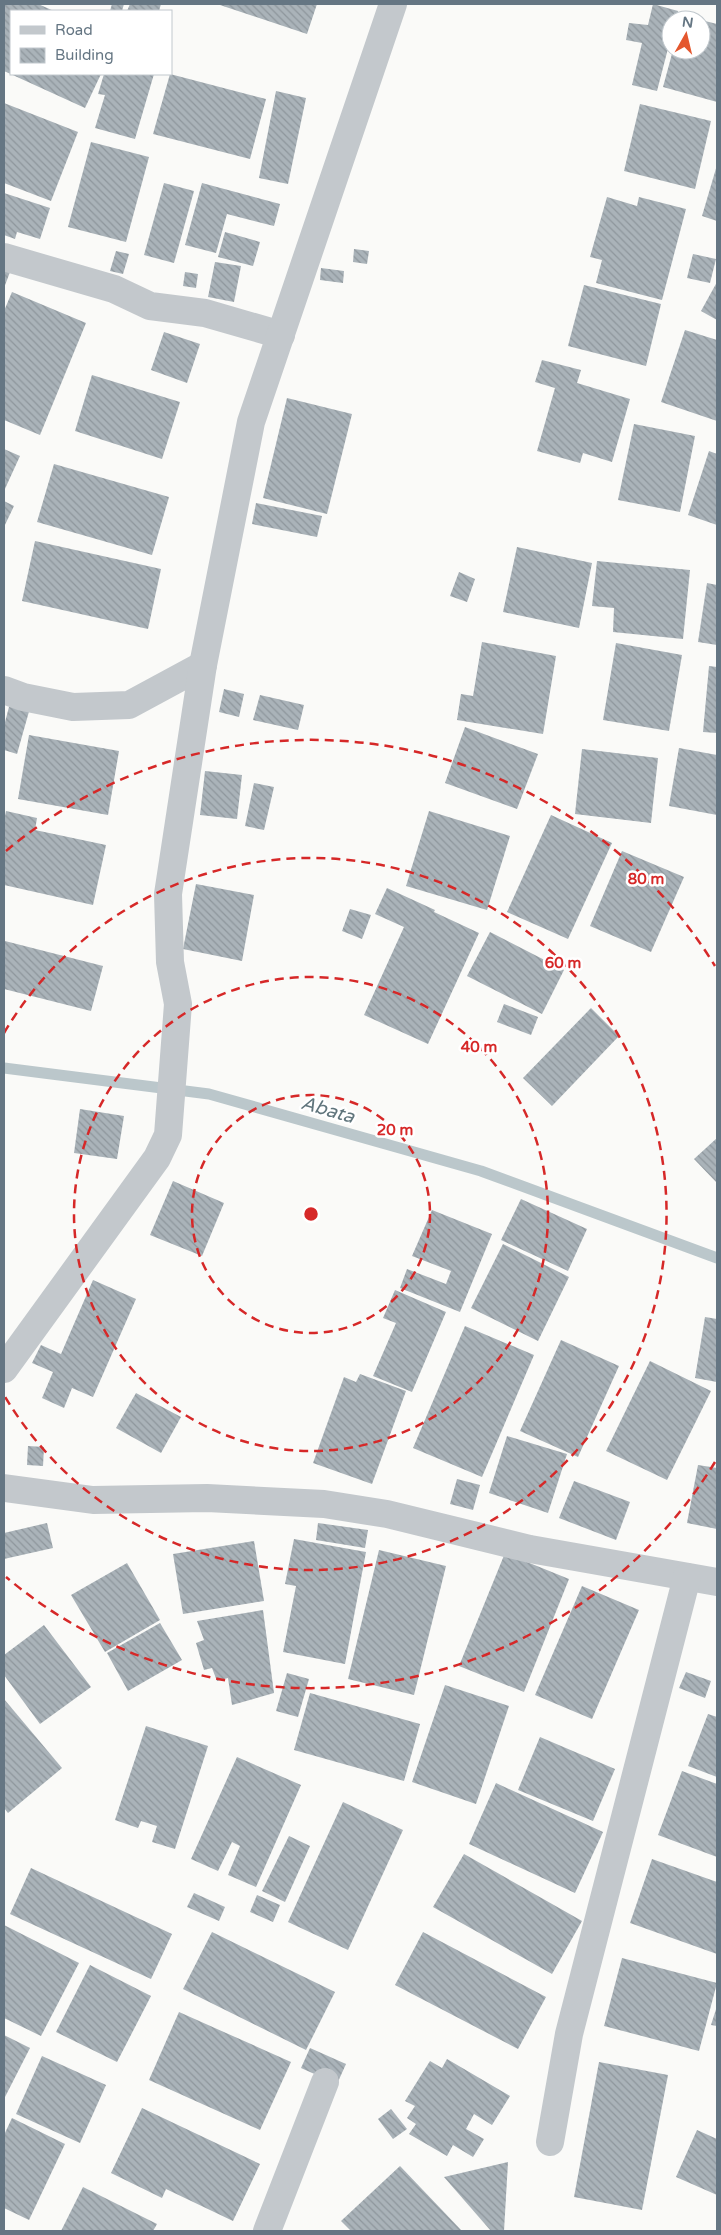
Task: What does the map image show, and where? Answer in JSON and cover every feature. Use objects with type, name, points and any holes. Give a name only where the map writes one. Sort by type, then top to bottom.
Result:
[{"type":"street","points":[[4,1369],[157,1158],[168,1135],[178,1004],[170,962],[168,894],[203,665],[251,422],[393,4]]},
{"type":"street","points":[[4,257],[114,289],[150,306],[206,313],[281,335]]},
{"type":"street","points":[[4,690],[23,697],[74,707],[129,705],[203,665]]},
{"type":"street","points":[[4,1488],[93,1500],[207,1498],[324,1504],[387,1514],[530,1549],[717,1582]]},
{"type":"street","points":[[550,2142],[569,2034],[687,1577]]},
{"type":"street","points":[[267,2231],[325,2082]]},
{"type":"building","points":[[4,4],[38,4],[52,10],[10,10],[10,74],[4,71]]},
{"type":"building","points":[[112,4],[124,4],[122,10],[110,10]]},
{"type":"building","points":[[130,4],[161,4],[159,10],[127,10]]},
{"type":"building","points":[[217,4],[317,4],[307,34]]},
{"type":"building","points":[[653,4],[674,10],[661,10],[661,60],[665,60],[657,91],[632,85],[642,43],[626,40],[629,23],[648,25]]},
{"type":"building","points":[[711,22],[717,24],[717,102],[663,87],[670,60],[711,60]]},
{"type":"building","points":[[13,75],[101,75],[85,108]]},
{"type":"building","points":[[104,75],[154,75],[135,139],[95,128],[105,95],[98,94]]},
{"type":"building","points":[[170,75],[266,99],[250,159],[153,134]]},
{"type":"building","points":[[276,91],[306,98],[288,184],[259,178]]},
{"type":"building","points":[[4,103],[78,132],[51,201],[4,183]]},
{"type":"building","points":[[640,104],[711,121],[695,189],[624,171]]},
{"type":"building","points":[[91,142],[149,157],[126,242],[68,227]]},
{"type":"building","points":[[717,165],[717,221],[702,216]]},
{"type":"building","points":[[164,183],[194,191],[174,263],[144,255]]},
{"type":"building","points":[[202,183],[280,204],[274,226],[227,214],[216,253],[185,245]]},
{"type":"building","points":[[4,193],[50,208],[40,239],[17,232],[15,239],[4,235]]},
{"type":"building","points":[[607,197],[637,206],[639,197],[686,209],[662,300],[596,283],[602,260],[590,257]]},
{"type":"building","points":[[225,232],[260,242],[253,266],[218,257]]},
{"type":"building","points":[[354,249],[369,251],[367,264],[353,262]]},
{"type":"building","points":[[116,251],[129,254],[123,274],[110,271]]},
{"type":"building","points":[[693,254],[716,259],[710,283],[687,278]]},
{"type":"building","points":[[215,262],[241,266],[234,302],[208,297]]},
{"type":"building","points":[[321,268],[344,271],[343,283],[320,280]]},
{"type":"building","points":[[4,269],[10,272],[4,288]]},
{"type":"building","points":[[185,272],[198,274],[196,288],[183,286]]},
{"type":"building","points":[[717,282],[717,320],[701,311]]},
{"type":"building","points":[[584,285],[661,304],[646,366],[568,346]]},
{"type":"building","points":[[12,292],[86,323],[40,435],[4,420],[4,311]]},
{"type":"building","points":[[685,330],[717,340],[717,421],[661,402]]},
{"type":"building","points":[[164,332],[200,344],[187,383],[151,370]]},
{"type":"building","points":[[542,360],[581,370],[577,383],[630,399],[612,462],[583,453],[580,463],[537,451],[555,388],[535,382]]},
{"type":"building","points":[[92,375],[180,402],[162,459],[75,431]]},
{"type":"building","points":[[287,398],[352,414],[327,514],[263,498]]},
{"type":"building","points":[[634,424],[695,436],[680,512],[618,500]]},
{"type":"building","points":[[4,449],[20,456],[4,491]]},
{"type":"building","points":[[709,451],[717,454],[717,525],[688,515]]},
{"type":"building","points":[[54,464],[169,497],[152,555],[37,522]]},
{"type":"building","points":[[4,501],[14,506],[4,527]]},
{"type":"building","points":[[256,503],[322,516],[317,537],[252,524]]},
{"type":"building","points":[[35,541],[161,569],[148,629],[22,601]]},
{"type":"building","points":[[517,547],[592,563],[579,628],[503,612]]},
{"type":"building","points":[[597,561],[690,570],[683,639],[613,632],[614,608],[592,606]]},
{"type":"building","points":[[459,572],[475,579],[467,602],[450,596]]},
{"type":"building","points":[[707,583],[717,585],[717,645],[698,642]]},
{"type":"building","points":[[482,642],[556,656],[543,734],[457,720],[461,694],[473,696]]},
{"type":"building","points":[[616,643],[682,655],[669,731],[603,720]]},
{"type":"building","points":[[709,666],[717,667],[717,733],[703,732]]},
{"type":"building","points":[[224,689],[244,694],[239,717],[219,712]]},
{"type":"building","points":[[260,695],[304,705],[298,730],[253,720]]},
{"type":"building","points":[[10,703],[30,708],[17,754],[4,750],[4,726]]},
{"type":"building","points":[[465,727],[538,754],[517,809],[445,783]]},
{"type":"building","points":[[29,735],[119,751],[108,815],[18,799]]},
{"type":"building","points":[[679,748],[717,755],[717,815],[669,806]]},
{"type":"building","points":[[582,749],[658,758],[651,823],[575,814]]},
{"type":"building","points":[[205,771],[242,775],[237,819],[200,815]]},
{"type":"building","points":[[254,783],[274,787],[264,830],[245,826]]},
{"type":"building","points":[[6,811],[37,818],[35,830],[106,845],[93,905],[4,885],[4,821]]},
{"type":"building","points":[[429,811],[510,836],[487,910],[406,886]]},
{"type":"building","points":[[551,815],[612,843],[568,939],[507,912]]},
{"type":"building","points":[[622,851],[684,877],[651,952],[590,926]]},
{"type":"building","points":[[196,884],[254,895],[242,961],[183,949]]},
{"type":"building","points":[[387,888],[479,933],[428,1044],[364,1015],[404,927],[375,914]]},
{"type":"building","points":[[350,909],[371,915],[362,939],[342,931]]},
{"type":"building","points":[[490,932],[564,970],[542,1014],[467,976]]},
{"type":"building","points":[[5,941],[103,966],[91,1011],[4,989]]},
{"type":"building","points":[[504,1004],[538,1017],[531,1035],[497,1022]]},
{"type":"building","points":[[591,1008],[619,1036],[552,1106],[523,1078]]},
{"type":"building","points":[[80,1109],[124,1116],[117,1159],[74,1153]]},
{"type":"building","points":[[717,1138],[717,1183],[694,1159]]},
{"type":"building","points":[[173,1181],[224,1203],[202,1256],[150,1235]]},
{"type":"building","points":[[521,1199],[587,1229],[568,1271],[501,1240]]},
{"type":"building","points":[[432,1210],[492,1234],[460,1312],[400,1288],[407,1269],[446,1284],[451,1271],[412,1256]]},
{"type":"building","points":[[503,1244],[569,1277],[538,1341],[471,1308]]},
{"type":"building","points":[[93,1280],[136,1299],[93,1397],[72,1388],[64,1408],[42,1398],[53,1372],[32,1363],[41,1345],[61,1354]]},
{"type":"building","points":[[395,1290],[446,1312],[412,1392],[373,1376],[396,1323],[383,1318]]},
{"type":"building","points":[[705,1317],[717,1319],[717,1382],[695,1378]]},
{"type":"building","points":[[465,1326],[534,1355],[482,1477],[413,1448]]},
{"type":"building","points":[[561,1340],[619,1366],[578,1457],[520,1431]]},
{"type":"building","points":[[650,1361],[711,1391],[667,1480],[606,1451]]},
{"type":"building","points":[[360,1374],[406,1391],[372,1484],[313,1463],[344,1377],[356,1382]]},
{"type":"building","points":[[136,1393],[181,1417],[161,1453],[116,1428]]},
{"type":"building","points":[[507,1436],[567,1454],[548,1513],[489,1493]]},
{"type":"building","points":[[28,1446],[44,1447],[43,1466],[27,1465]]},
{"type":"building","points":[[698,1465],[717,1468],[717,1529],[687,1523]]},
{"type":"building","points":[[457,1479],[480,1485],[473,1510],[450,1504]]},
{"type":"building","points":[[574,1481],[630,1502],[616,1540],[559,1518]]},
{"type":"building","points":[[47,1523],[53,1548],[4,1559],[4,1533]]},
{"type":"building","points":[[318,1523],[368,1530],[365,1548],[316,1540]]},
{"type":"building","points":[[294,1539],[366,1552],[345,1664],[283,1652],[296,1586],[285,1584]]},
{"type":"building","points":[[254,1541],[264,1601],[183,1614],[173,1554]]},
{"type":"building","points":[[379,1550],[446,1566],[414,1695],[348,1679]]},
{"type":"building","points":[[505,1553],[569,1579],[524,1692],[459,1666]]},
{"type":"building","points":[[127,1563],[160,1620],[105,1652],[71,1595]]},
{"type":"building","points":[[582,1586],[639,1610],[592,1719],[535,1695]]},
{"type":"building","points":[[263,1610],[274,1693],[232,1705],[228,1678],[217,1681],[212,1668],[204,1670],[196,1643],[204,1640],[197,1621]]},
{"type":"building","points":[[160,1623],[182,1660],[128,1691],[107,1653]]},
{"type":"building","points":[[44,1625],[91,1687],[40,1724],[4,1675],[4,1655]]},
{"type":"building","points":[[686,1672],[711,1681],[705,1698],[679,1688]]},
{"type":"building","points":[[287,1673],[309,1679],[298,1717],[276,1711]]},
{"type":"building","points":[[445,1685],[509,1706],[476,1804],[412,1782]]},
{"type":"building","points":[[310,1693],[420,1724],[404,1781],[294,1750]]},
{"type":"building","points":[[4,1699],[62,1768],[8,1813],[4,1808]]},
{"type":"building","points":[[708,1714],[717,1717],[717,1777],[688,1766]]},
{"type":"building","points":[[146,1726],[208,1746],[175,1849],[152,1842],[157,1826],[141,1821],[138,1828],[115,1820]]},
{"type":"building","points":[[540,1737],[615,1769],[593,1821],[518,1790]]},
{"type":"building","points":[[237,1757],[301,1785],[256,1887],[228,1875],[240,1846],[232,1842],[218,1871],[191,1859]]},
{"type":"building","points":[[682,1771],[717,1784],[717,1857],[658,1835]]},
{"type":"building","points":[[496,1783],[603,1832],[575,1893],[469,1844]]},
{"type":"building","points":[[343,1802],[403,1830],[348,1950],[288,1922]]},
{"type":"building","points":[[289,1836],[310,1846],[285,1902],[262,1891]]},
{"type":"building","points":[[464,1854],[582,1921],[552,1974],[433,1907]]},
{"type":"building","points":[[652,1859],[717,1882],[717,1954],[630,1923]]},
{"type":"building","points":[[31,1868],[172,1934],[151,1979],[10,1914]]},
{"type":"building","points":[[194,1893],[225,1907],[219,1921],[187,1907]]},
{"type":"building","points":[[257,1895],[280,1905],[273,1922],[250,1912]]},
{"type":"building","points":[[4,1925],[79,1963],[41,2036],[4,2018]]},
{"type":"building","points":[[212,1932],[335,1992],[306,2050],[183,1989]]},
{"type":"building","points":[[423,1932],[546,1997],[518,2049],[395,1985]]},
{"type":"building","points":[[622,1958],[717,1983],[699,2051],[604,2026]]},
{"type":"building","points":[[90,1965],[151,1996],[117,2062],[56,2032]]},
{"type":"building","points":[[717,2006],[717,2026],[711,2025]]},
{"type":"building","points":[[179,2012],[291,2062],[260,2130],[149,2080]]},
{"type":"building","points":[[4,2035],[30,2048],[4,2099]]},
{"type":"building","points":[[310,2048],[346,2064],[337,2084],[301,2068]]},
{"type":"building","points":[[42,2056],[106,2085],[80,2143],[16,2114]]},
{"type":"building","points":[[447,2059],[510,2096],[492,2125],[474,2114],[466,2129],[484,2139],[473,2157],[453,2145],[447,2156],[409,2134],[416,2124],[407,2118],[415,2106],[405,2101],[430,2061],[442,2068]]},
{"type":"building","points":[[599,2062],[668,2075],[642,2210],[574,2197]]},
{"type":"building","points":[[142,2108],[260,2164],[233,2221],[166,2189],[162,2198],[111,2173]]},
{"type":"building","points":[[391,2109],[407,2129],[393,2139],[378,2119]]},
{"type":"building","points":[[12,2118],[65,2144],[29,2220],[4,2208],[4,2135]]},
{"type":"building","points":[[697,2130],[717,2139],[717,2195],[676,2177]]},
{"type":"building","points":[[508,2162],[504,2231],[491,2231],[444,2177]]},
{"type":"building","points":[[400,2166],[462,2231],[351,2231],[341,2221]]},
{"type":"building","points":[[83,2187],[157,2224],[153,2231],[61,2231]]},
{"type":"waterway","name":"Abata","points":[[4,1068],[209,1094],[481,1171],[717,1258]]}]
